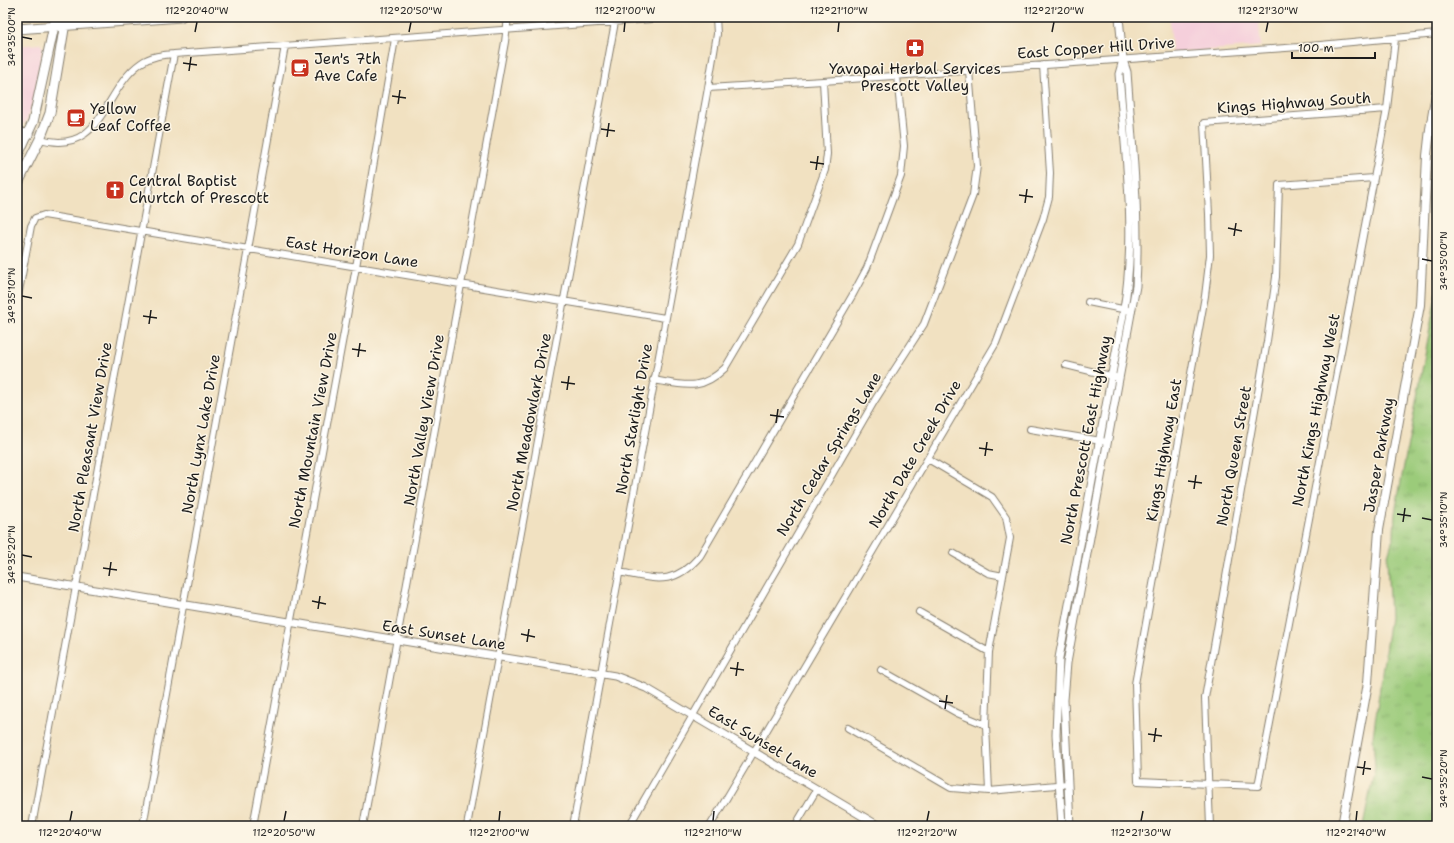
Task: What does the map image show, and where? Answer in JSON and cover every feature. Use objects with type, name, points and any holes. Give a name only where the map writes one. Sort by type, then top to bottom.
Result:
[{"type":"main road","points":[[17,157],[28,135],[39,100],[56,17]]},
{"type":"main road","points":[[17,29],[54,27],[66,22],[181,17]]},
{"type":"main road","points":[[18,183],[40,139],[50,114],[66,22]]},
{"type":"main road","name":"Jasper Parkway","points":[[1342,826],[1368,682],[1379,530],[1420,305],[1427,156],[1437,88]]},
{"type":"main road","points":[[39,100],[42,109],[36,129],[40,139]]},
{"type":"main road","points":[[18,183],[19,171],[30,149],[28,135]]},
{"type":"street","points":[[40,139],[64,143],[87,133],[136,68],[141,63],[155,56],[679,17]]},
{"type":"street","name":"North Starlight Drive","points":[[573,826],[653,380],[708,88],[717,34],[716,17]]},
{"type":"street","name":"North Prescott East Highway","points":[[1062,826],[1056,735],[1059,658],[1098,441],[1124,309],[1131,262],[1133,200],[1128,72],[1123,60],[1119,17]]},
{"type":"street","name":"North Valley View Drive","points":[[363,826],[462,283],[507,18]]},
{"type":"street","name":"North Meadowlark Drive","points":[[467,826],[565,300],[614,22]]},
{"type":"street","name":"East Copper Hill Drive","points":[[708,88],[823,82],[1123,60],[1395,39],[1437,34]]},
{"type":"street","name":"North Mountain View Drive","points":[[253,826],[356,267],[395,39]]},
{"type":"street","name":"North Kings Highway West","points":[[1207,783],[1258,786],[1387,109],[1395,39]]},
{"type":"street","name":"North Lynx Lake Drive","points":[[143,826],[285,46]]},
{"type":"street","name":"North Pleasant View Drive","points":[[32,826],[174,54]]},
{"type":"street","name":"North Date Creek Drive","points":[[710,826],[996,343],[1043,219],[1049,197],[1050,173],[1043,65]]},
{"type":"street","name":"North Cedar Springs Lane","points":[[629,826],[874,400],[924,324],[973,195],[977,166],[969,71]]},
{"type":"street","points":[[619,572],[655,579],[679,575],[690,568],[700,556],[852,296],[866,268],[901,176],[904,146],[897,76]]},
{"type":"street","points":[[653,380],[691,386],[705,383],[715,378],[725,368],[788,263],[798,244],[825,170],[827,154],[823,82]]},
{"type":"street","name":"Kings Highway South","points":[[1204,123],[1387,109]]},
{"type":"street","name":"Kings Highway East","points":[[1204,123],[1210,255],[1205,296],[1135,684],[1138,781],[1207,783]]},
{"type":"street","points":[[17,130],[28,135]]},
{"type":"street","name":"North Queen Street","points":[[1210,826],[1204,698],[1267,341],[1276,277],[1279,185],[1374,178]]},
{"type":"street","name":"North Prescott East Highway","points":[[1070,826],[1064,700],[1076,610],[1136,286],[1138,242],[1133,200]]},
{"type":"street","name":"East Horizon Lane","points":[[17,302],[31,226],[35,218],[44,215],[565,300],[665,318]]},
{"type":"street","points":[[1088,302],[1132,311]]},
{"type":"street","points":[[1066,365],[1119,378]]},
{"type":"street","points":[[1030,429],[1107,442]]},
{"type":"street","points":[[928,459],[992,497],[1006,516],[1010,538],[989,652],[986,725],[989,791]]},
{"type":"street","points":[[953,553],[988,573],[1003,576]]},
{"type":"street","name":"East Sunset Lane","points":[[17,577],[622,678],[646,688],[879,826]]},
{"type":"street","points":[[1068,609],[1076,610]]},
{"type":"street","points":[[919,612],[989,652]]},
{"type":"street","points":[[882,670],[957,713],[986,725]]},
{"type":"street","points":[[848,728],[951,788],[989,791],[1068,784]]},
{"type":"street","points":[[795,826],[817,789]]},
{"type":"shaded area","points":[[1170,17],[1258,17],[1261,46],[1172,53]]},
{"type":"shaded area","points":[[40,44],[43,47],[34,99],[28,118],[24,124],[17,122],[17,46]]},
{"type":"green space","points":[[1437,291],[1437,826],[1363,826],[1375,768],[1373,736],[1390,617],[1387,559],[1394,535],[1395,513]]},
{"type":"place","name":"Yavapai Herbal Services Prescott Valley","points":[[915,48]]},
{"type":"place","name":"Jen's 7th Ave Cafe","points":[[300,68]]},
{"type":"place","name":"Yellow Leaf Coffee","points":[[76,118]]},
{"type":"place","name":"Central Baptist Churtch of Prescott","points":[[115,190]]}]
